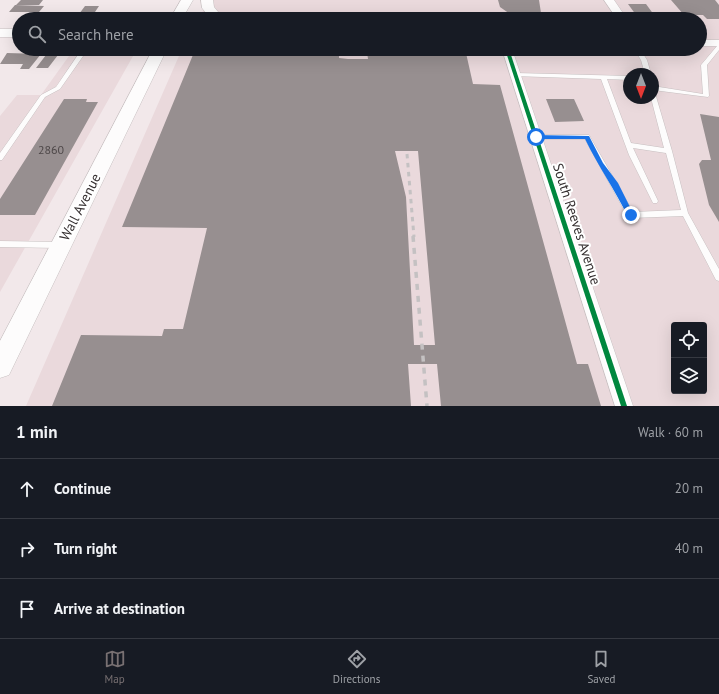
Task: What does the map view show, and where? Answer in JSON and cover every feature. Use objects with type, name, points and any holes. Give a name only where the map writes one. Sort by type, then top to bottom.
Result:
[{"type":"main road","points":[[180,12],[187,0]]},
{"type":"main road","points":[[207,0],[208,8],[212,12]]},
{"type":"main road","name":"Wall Avenue","points":[[0,366],[156,56]]},
{"type":"street","points":[[609,0],[617,12]]},
{"type":"street","points":[[0,33],[12,33]]},
{"type":"street","points":[[707,43],[719,43]]},
{"type":"street","name":"South Reeves Avenue","points":[[509,56],[624,406]]},
{"type":"lane","points":[[659,89],[706,96],[704,65],[719,47]]},
{"type":"lane","points":[[0,158],[43,96],[58,88],[80,56]]},
{"type":"lane","points":[[641,56],[646,68]]},
{"type":"lane","points":[[516,75],[623,78]]},
{"type":"lane","points":[[603,77],[628,145],[654,201]]},
{"type":"lane","points":[[656,104],[685,213],[719,277]]},
{"type":"lane","points":[[536,137],[587,137],[600,164],[615,184],[631,215],[685,213]]},
{"type":"lane","points":[[628,145],[668,151]]},
{"type":"lane","points":[[0,244],[61,245]]},
{"type":"shaded area","points":[[210,0],[719,0],[719,406],[26,406],[179,56],[707,56],[707,12],[202,12]]},
{"type":"shaded area","points":[[69,56],[133,56],[0,292],[0,116],[17,95],[41,95]]},
{"type":"building","points":[[21,0],[43,0],[39,5],[16,5]]},
{"type":"building","points":[[498,0],[539,0],[541,12],[507,12],[500,7]]},
{"type":"building","points":[[671,0],[715,0],[719,5],[719,19],[707,19],[707,12],[681,12]]},
{"type":"building","points":[[628,4],[646,4],[652,12],[634,12]]},
{"type":"building","points":[[15,5],[44,6],[39,12],[9,12]]},
{"type":"building","points":[[85,6],[99,6],[95,12],[80,12]]},
{"type":"building","points":[[7,53],[12,53],[12,56],[39,56],[29,69],[20,69],[23,64],[0,64]]},
{"type":"building","points":[[45,56],[57,56],[48,68],[36,68]]},
{"type":"building","points":[[193,56],[339,56],[339,58],[348,59],[368,59],[368,56],[467,56],[473,84],[500,85],[577,364],[588,364],[601,406],[441,406],[437,364],[408,364],[411,406],[52,406],[81,335],[162,336],[164,329],[183,329],[207,228],[122,227]],"holes":[[[395,151],[418,151],[435,345],[414,345],[406,197]]]},
{"type":"building","points":[[64,99],[87,99],[86,102],[98,102],[35,215],[0,215],[0,199]]},
{"type":"building","points":[[546,99],[574,99],[584,121],[555,122]]},
{"type":"building","points":[[700,114],[719,117],[719,222],[709,205],[699,164],[702,160],[711,160]]},
{"type":"railway","points":[[407,154],[414,237]]},
{"type":"railway","points":[[413,236],[427,406]]},
{"type":"cycle path","points":[[509,56],[624,406]]},
{"type":"route","points":[[536,137],[587,137],[600,164],[615,184],[631,215]]}]
